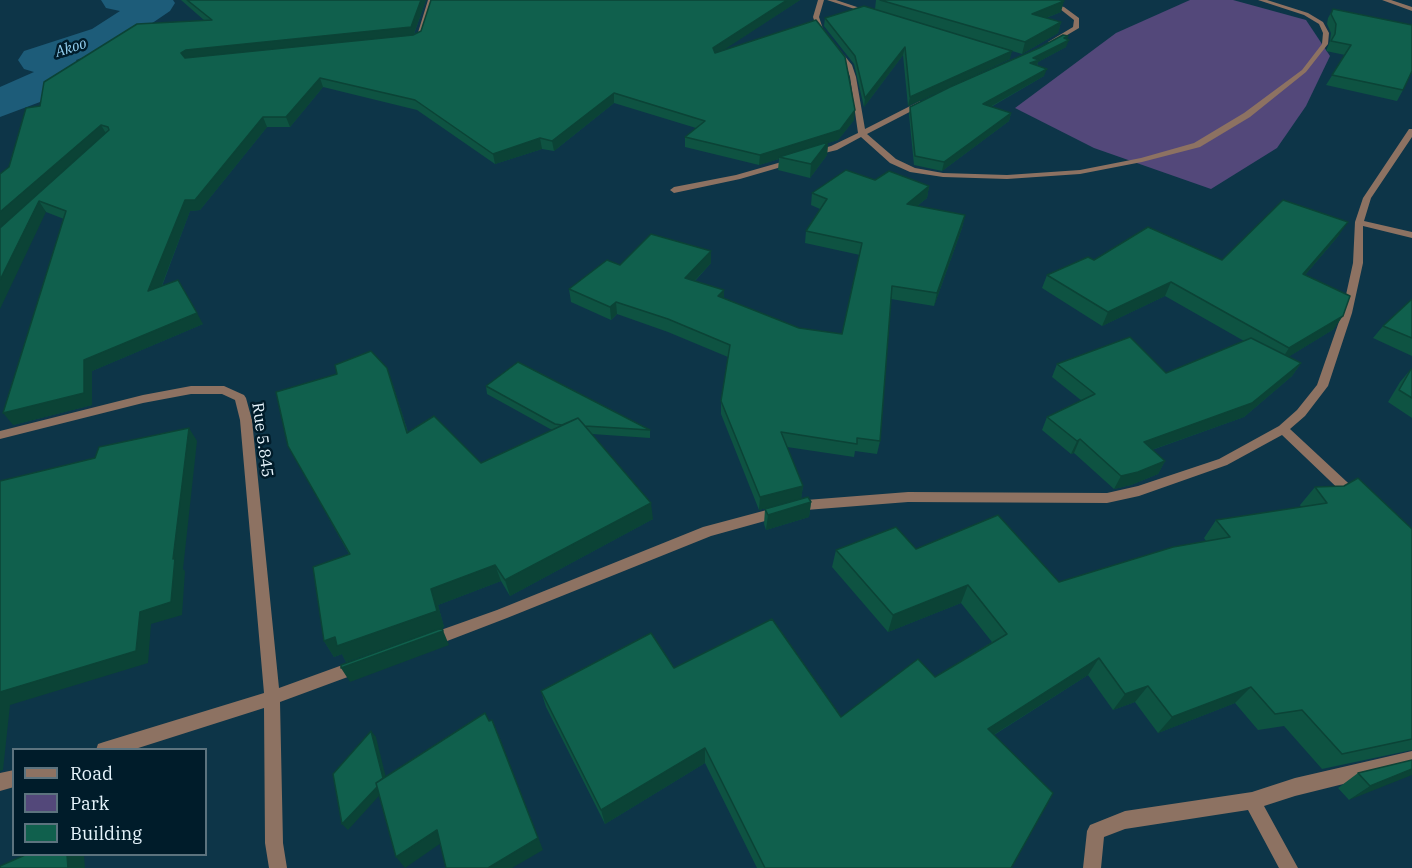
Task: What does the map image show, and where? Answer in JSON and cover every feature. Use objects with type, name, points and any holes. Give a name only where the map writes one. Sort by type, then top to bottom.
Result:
[{"type":"street","points":[[412,41],[418,39],[431,0]]},
{"type":"street","points":[[821,0],[816,17],[820,28],[849,65],[853,76],[862,134],[876,148],[893,161],[913,170],[943,175],[1007,177],[1080,172],[1197,146],[1247,115],[1304,71],[1325,44],[1326,33],[1321,23],[1306,14],[1261,0]]},
{"type":"street","points":[[830,0],[875,14]]},
{"type":"street","points":[[1035,0],[1062,8],[1077,19],[1076,28],[1042,48]]},
{"type":"street","points":[[1385,0],[1412,9]]},
{"type":"street","points":[[674,190],[737,177],[834,148],[934,97]]},
{"type":"street","points":[[415,646],[502,614],[708,531],[806,505],[908,497],[1107,498],[1139,491],[1222,462],[1283,429],[1301,413],[1322,386],[1347,313],[1358,263],[1359,222],[1367,198],[1412,131]]},
{"type":"street","points":[[1359,222],[1412,235]]},
{"type":"street","name":"Rue 5.845","points":[[0,435],[143,399],[191,390],[224,390],[240,398],[246,420],[272,698]]},
{"type":"street","points":[[1283,429],[1360,503]]},
{"type":"street","points":[[110,748],[272,698],[371,662]]},
{"type":"street","points":[[272,698],[274,843],[278,868]]},
{"type":"street","points":[[1092,868],[1096,831],[1125,819],[1252,801],[1295,786],[1412,759]]},
{"type":"street","points":[[1252,801],[1289,868]]},
{"type":"green space","points":[[1190,0],[1233,0],[1306,20],[1330,56],[1306,106],[1277,148],[1211,189],[1094,148],[1015,108],[1116,33]]},
{"type":"building","points":[[187,0],[421,0],[411,27],[186,50],[181,53],[185,58],[413,35],[421,31],[431,0],[787,0],[713,48],[715,53],[816,20],[845,57],[855,110],[840,130],[760,155],[685,137],[705,121],[614,93],[552,141],[540,138],[493,154],[415,100],[320,78],[286,117],[263,117],[195,200],[185,200],[148,291],[178,280],[197,313],[84,360],[84,393],[3,413],[66,211],[39,201],[0,280],[0,228],[109,130],[108,127],[101,125],[0,212],[0,174],[9,167],[26,108],[40,106],[44,82],[137,24],[212,20]]},
{"type":"building","points":[[880,0],[1064,1],[1032,14],[1061,22],[1025,42]]},
{"type":"building","points":[[864,6],[1012,51],[910,97],[905,47],[865,98],[855,56],[825,18]]},
{"type":"building","points":[[1333,9],[1412,25],[1412,71],[1403,90],[1332,75],[1351,45],[1331,41],[1335,34],[1336,24],[1331,14]]},
{"type":"building","points":[[1063,35],[1068,36],[1064,38],[1069,40],[1033,58],[1039,60],[1030,63],[1047,69],[983,104],[1011,113],[944,162],[915,156],[910,107]]},
{"type":"building","points":[[828,142],[811,164],[779,157]]},
{"type":"building","points":[[846,170],[875,180],[889,171],[929,186],[907,204],[965,215],[937,293],[892,286],[880,441],[857,438],[857,444],[781,432],[803,486],[760,497],[721,401],[730,345],[668,319],[616,302],[610,307],[569,289],[607,260],[620,265],[651,234],[711,251],[685,278],[724,290],[718,296],[799,328],[842,334],[862,243],[806,231],[827,199],[812,193]]},
{"type":"building","points":[[1283,200],[1348,222],[1303,274],[1350,296],[1343,316],[1289,348],[1171,282],[1108,312],[1047,275],[1088,257],[1094,260],[1148,227],[1222,260]]},
{"type":"building","points":[[1412,299],[1412,338],[1383,326]]},
{"type":"building","points":[[1130,337],[1166,373],[1251,338],[1301,363],[1252,403],[1144,442],[1165,461],[1121,476],[1080,439],[1077,441],[1047,417],[1095,394],[1057,364]]},
{"type":"building","points":[[371,351],[387,368],[407,433],[434,416],[481,463],[578,418],[651,503],[505,580],[495,565],[431,589],[437,611],[337,646],[335,637],[324,641],[313,567],[350,554],[288,446],[276,392],[337,374],[335,365]]},
{"type":"building","points":[[518,362],[650,430],[585,426],[578,418],[562,425],[555,424],[486,386]]},
{"type":"building","points":[[1412,370],[1412,398],[1399,390]]},
{"type":"building","points":[[189,428],[173,559],[175,558],[171,602],[140,612],[136,651],[0,692],[0,481],[95,458],[99,447]]},
{"type":"building","points":[[1358,478],[1412,529],[1412,739],[1342,754],[1302,710],[1275,714],[1251,687],[1172,717],[1148,686],[1125,694],[1099,658],[988,729],[1053,793],[1011,868],[765,868],[705,748],[601,810],[541,691],[651,633],[674,668],[772,619],[841,717],[918,659],[935,677],[1007,634],[968,585],[893,615],[836,550],[896,527],[916,549],[998,515],[1059,582],[1173,547],[1230,537],[1216,520],[1327,503],[1315,487],[1344,486]]},
{"type":"building","points":[[808,497],[811,502],[768,515],[765,509]]},
{"type":"building","points":[[442,628],[443,631],[341,668],[341,665]]},
{"type":"building","points":[[485,713],[489,721],[492,720],[538,838],[488,868],[446,868],[437,830],[396,857],[376,783]]},
{"type":"building","points":[[371,731],[383,778],[376,783],[377,787],[342,824],[333,774]]},
{"type":"building","points":[[1412,760],[1412,769],[1370,786],[1358,773]]},
{"type":"building","points":[[23,856],[67,856],[68,868],[0,868]]},
{"type":"waterway","name":"Akoo","points":[[0,103],[40,87],[64,73],[60,67],[39,60],[43,57],[106,37],[157,3],[119,0]]}]
